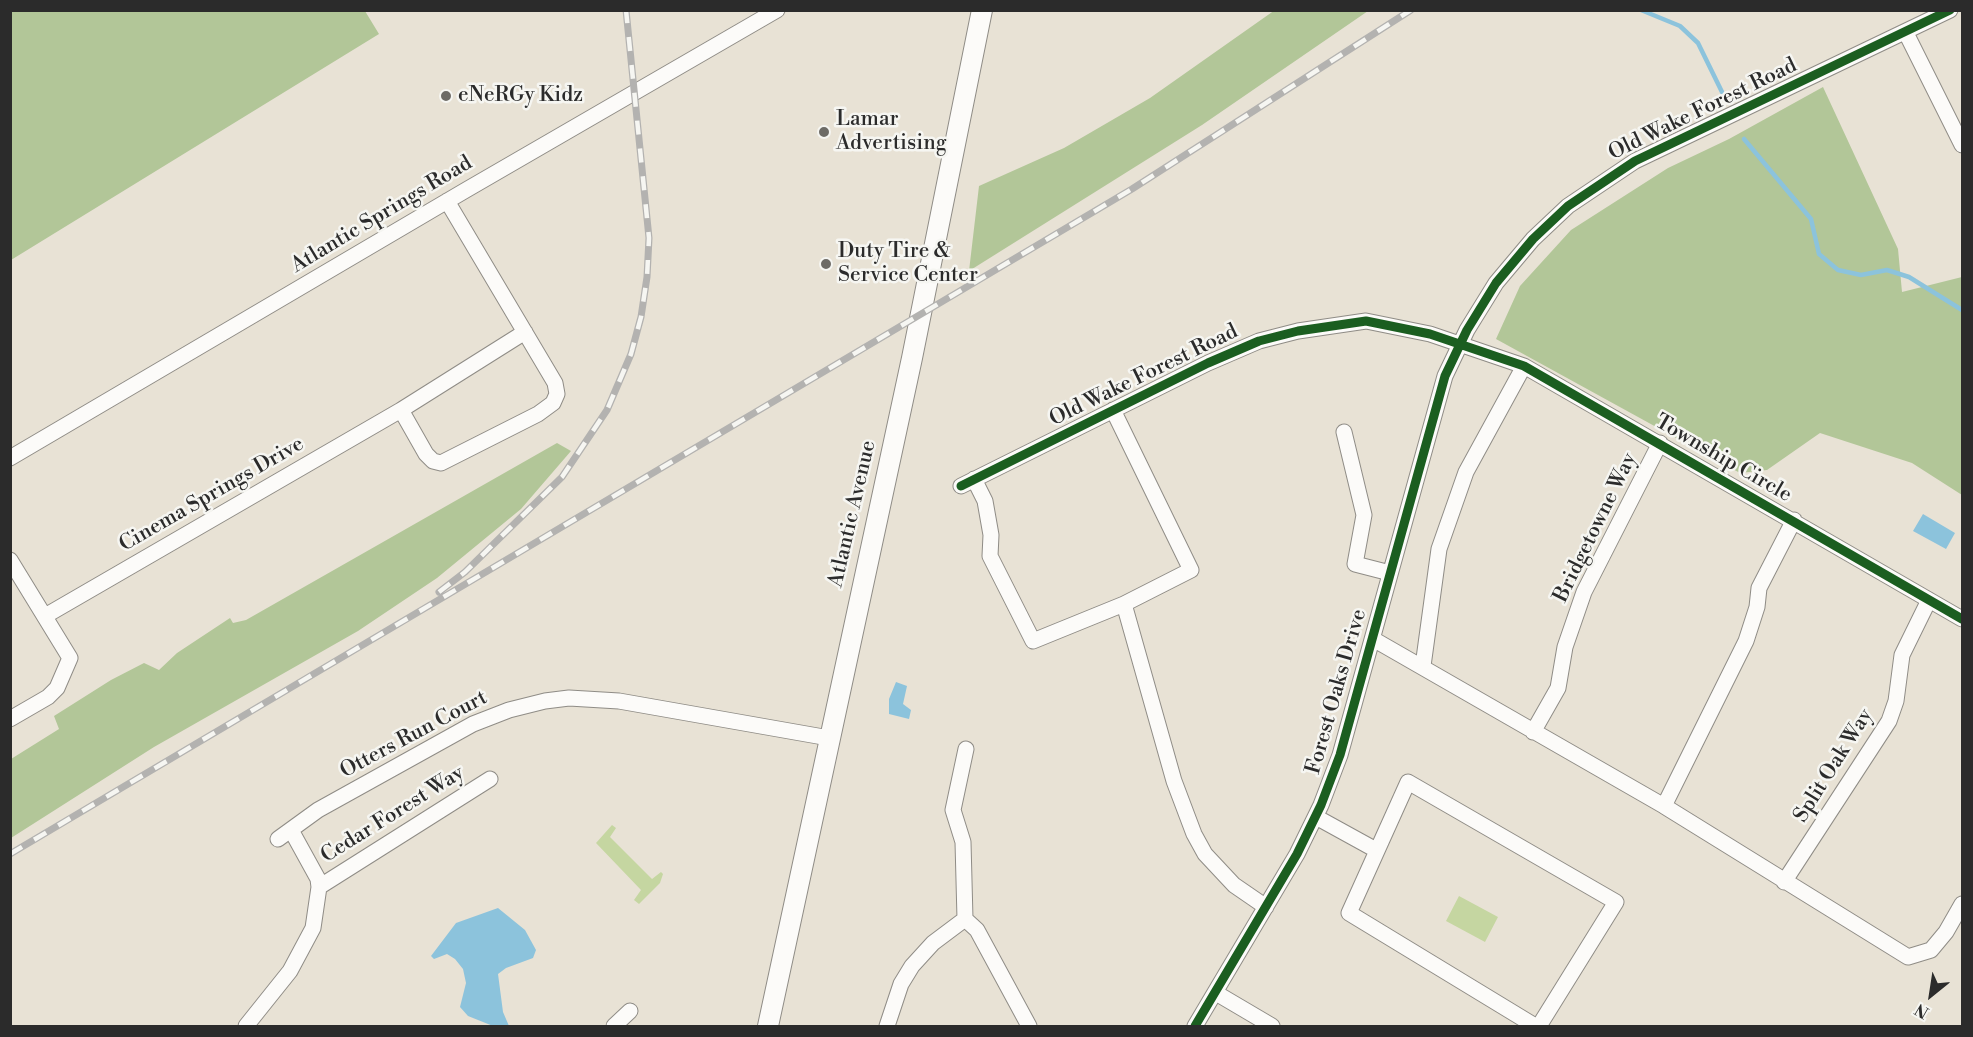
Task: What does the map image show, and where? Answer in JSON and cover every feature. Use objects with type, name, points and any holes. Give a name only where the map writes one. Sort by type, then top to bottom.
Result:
[{"type":"main road","name":"Atlantic Avenue","points":[[768,1026],[912,358],[981,11]]},
{"type":"street","name":"Atlantic Springs Road","points":[[10,458],[777,10]]},
{"type":"street","name":"Old Wake Forest Road","points":[[1124,604],[1033,641],[990,556],[992,535],[985,501],[968,482],[1258,341],[1298,331],[1366,321],[1430,334],[1459,344],[1477,311],[1512,262],[1568,206],[1598,184],[1635,161],[1950,10]]},
{"type":"street","points":[[1906,33],[1962,145]]},
{"type":"street","points":[[401,410],[426,454],[433,461],[441,463],[538,414],[553,403],[558,394],[555,383],[447,201]]},
{"type":"street","name":"Cinema Springs Drive","points":[[45,616],[401,410],[525,332]]},
{"type":"street","name":"Township Circle","points":[[1459,344],[1524,366],[1962,619]]},
{"type":"street","name":"Forest Oaks Drive","points":[[1196,1026],[1316,817],[1340,755],[1434,411],[1459,344]]},
{"type":"street","points":[[1423,666],[1439,549],[1466,472],[1524,366]]},
{"type":"street","points":[[1113,410],[1191,570],[1124,604],[1174,781],[1194,834],[1205,854],[1234,885],[1266,906]]},
{"type":"street","points":[[1344,432],[1365,515],[1355,564],[1390,573]]},
{"type":"street","name":"Bridgetowne Way","points":[[1533,732],[1558,688],[1565,647],[1584,592],[1660,443]]},
{"type":"street","points":[[1664,806],[1746,641],[1757,607],[1759,588],[1794,520]]},
{"type":"street","points":[[10,560],[70,658],[57,688],[48,697],[10,719]]},
{"type":"street","name":"Split Oak Way","points":[[1784,882],[1889,721],[1896,701],[1902,655],[1929,600]]},
{"type":"street","points":[[1373,639],[1664,806],[1908,957],[1931,950],[1946,933],[1962,904]]},
{"type":"street","name":"Otters Run Court","points":[[278,839],[318,810],[473,724],[509,710],[545,701],[569,698],[619,701],[829,738]]},
{"type":"street","points":[[966,749],[953,810],[963,842],[965,919],[977,930],[1029,1026]]},
{"type":"street","name":"Cedar Forest Way","points":[[319,887],[490,779]]},
{"type":"street","points":[[1535,1026],[1349,913],[1408,782],[1616,902],[1539,1026]]},
{"type":"street","points":[[1316,817],[1376,850]]},
{"type":"street","name":"Cedar Forest Way","points":[[246,1026],[290,971],[313,928],[319,887],[318,879],[291,830]]},
{"type":"street","points":[[887,1026],[901,984],[912,966],[933,943],[965,919]]},
{"type":"street","points":[[1216,993],[1272,1026]]},
{"type":"street","points":[[614,1026],[630,1011]]},
{"type":"green space","points":[[11,10],[365,11],[379,34],[11,260]]},
{"type":"green space","points":[[1275,10],[1368,11],[1202,125],[969,271],[979,186],[1064,148],[1150,98]]},
{"type":"green space","points":[[1823,87],[1898,249],[1902,292],[1962,277],[1962,495],[1912,463],[1820,433],[1767,470],[1740,473],[1496,339],[1520,286],[1571,230],[1668,168],[1729,139]]},
{"type":"green space","points":[[557,443],[571,451],[521,509],[437,578],[358,631],[154,747],[11,838],[11,759],[59,729],[54,716],[111,680],[144,663],[159,670],[177,653],[230,618],[233,623],[246,620]]},
{"type":"green space","points":[[612,825],[616,828],[610,837],[652,879],[661,872],[663,874],[660,883],[639,904],[634,900],[641,890],[596,843]]},
{"type":"green space","points":[[1459,896],[1498,917],[1485,942],[1446,921]]},
{"type":"water","points":[[1923,514],[1955,533],[1946,549],[1913,531]]},
{"type":"water","points":[[896,682],[907,686],[903,704],[911,710],[909,719],[889,714],[889,699]]},
{"type":"water","points":[[498,908],[525,930],[536,950],[533,958],[506,968],[498,974],[503,1012],[509,1026],[493,1026],[468,1016],[460,1007],[466,983],[463,969],[455,959],[447,954],[434,959],[431,956],[456,923]]},
{"type":"waterway","points":[[1641,10],[1680,26],[1698,43],[1722,92]]},
{"type":"waterway","points":[[1744,139],[1811,219],[1819,254],[1838,270],[1861,275],[1887,270],[1909,277],[1962,310]]},
{"type":"railway","points":[[439,592],[465,572],[562,477],[607,410],[631,354],[641,317],[647,277],[649,238],[626,10]]},
{"type":"railway","points":[[10,854],[1132,189],[1411,10]]},
{"type":"cycle path","points":[[1195,1026],[1297,854],[1321,805],[1340,755],[1445,376],[1467,330],[1496,283],[1533,239],[1568,206],[1635,161],[1950,10]]},
{"type":"cycle path","points":[[961,486],[1208,363],[1259,341],[1298,331],[1366,321],[1430,334],[1524,366],[1962,619]]},
{"type":"place","name":"eNeRGy Kidz","points":[[446,96]]},
{"type":"place","name":"Lamar Advertising","points":[[824,132]]},
{"type":"place","name":"Duty Tire & Service Center","points":[[826,264]]}]
